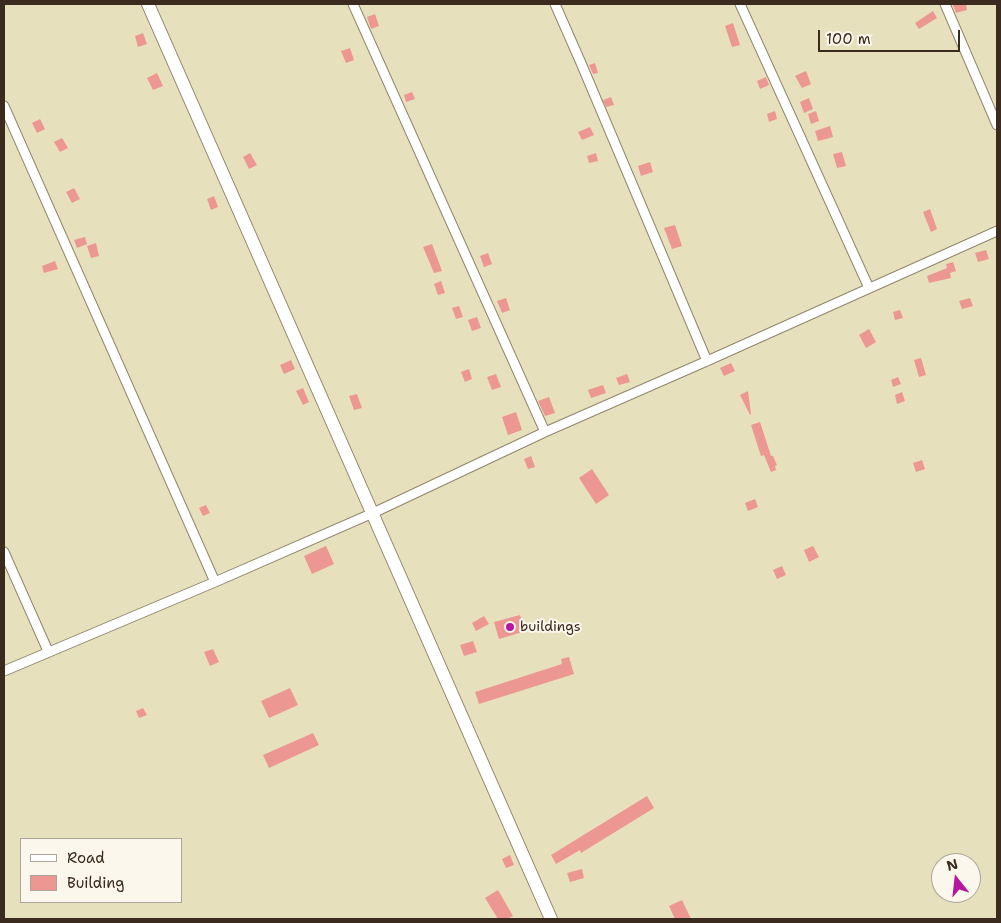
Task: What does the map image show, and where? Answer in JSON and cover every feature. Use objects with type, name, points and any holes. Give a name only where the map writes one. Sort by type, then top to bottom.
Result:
[{"type":"street","points":[[148,4],[551,919]]},
{"type":"street","points":[[353,4],[545,432]]},
{"type":"street","points":[[555,4],[707,362]]},
{"type":"street","points":[[740,4],[869,288]]},
{"type":"street","points":[[945,4],[997,125]]},
{"type":"street","points":[[4,106],[215,582]]},
{"type":"street","points":[[4,671],[215,582],[373,512],[545,432],[707,362],[997,231]]},
{"type":"street","points":[[4,552],[48,651]]},
{"type":"building","points":[[966,4],[967,10],[956,13],[953,5]]},
{"type":"building","points":[[933,11],[937,18],[919,29],[915,23]]},
{"type":"building","points":[[375,14],[379,26],[371,29],[367,17]]},
{"type":"building","points":[[733,23],[740,45],[732,47],[725,26]]},
{"type":"building","points":[[143,33],[147,44],[138,47],[135,36]]},
{"type":"building","points":[[350,48],[354,60],[346,63],[341,51]]},
{"type":"building","points":[[595,63],[598,73],[593,74],[589,65]]},
{"type":"building","points":[[806,71],[811,84],[802,88],[795,76]]},
{"type":"building","points":[[157,73],[163,86],[153,90],[147,78]]},
{"type":"building","points":[[766,77],[769,85],[760,89],[757,81]]},
{"type":"building","points":[[412,92],[415,99],[406,102],[404,95]]},
{"type":"building","points":[[611,97],[614,105],[606,107],[603,100]]},
{"type":"building","points":[[809,98],[813,109],[804,113],[800,102]]},
{"type":"building","points":[[775,111],[777,119],[769,122],[767,114]]},
{"type":"building","points":[[816,111],[819,121],[811,124],[808,114]]},
{"type":"building","points":[[40,119],[45,129],[37,133],[32,123]]},
{"type":"building","points":[[830,126],[833,137],[818,141],[815,131]]},
{"type":"building","points":[[590,127],[594,135],[582,140],[578,132]]},
{"type":"building","points":[[62,138],[68,148],[60,152],[54,142]]},
{"type":"building","points":[[842,152],[846,166],[837,168],[833,154]]},
{"type":"building","points":[[250,153],[257,165],[249,169],[243,157]]},
{"type":"building","points":[[596,153],[598,161],[589,163],[587,156]]},
{"type":"building","points":[[650,162],[653,172],[641,176],[638,166]]},
{"type":"building","points":[[74,188],[80,199],[72,203],[66,192]]},
{"type":"building","points":[[214,196],[218,207],[211,210],[207,199]]},
{"type":"building","points":[[930,209],[937,229],[931,232],[923,212]]},
{"type":"building","points":[[675,225],[682,246],[672,249],[664,228]]},
{"type":"building","points":[[85,237],[87,244],[77,248],[74,240]]},
{"type":"building","points":[[96,243],[99,256],[91,258],[87,246]]},
{"type":"building","points":[[432,244],[442,271],[434,273],[423,247]]},
{"type":"building","points":[[986,250],[989,259],[978,262],[975,253]]},
{"type":"building","points":[[488,253],[492,264],[484,267],[480,256]]},
{"type":"building","points":[[55,261],[58,269],[44,273],[42,266]]},
{"type":"building","points":[[953,262],[956,271],[950,273],[951,278],[929,283],[927,276],[947,268],[946,264]]},
{"type":"building","points":[[441,281],[445,293],[438,295],[434,284]]},
{"type":"building","points":[[506,298],[510,310],[502,313],[497,301]]},
{"type":"building","points":[[970,298],[973,306],[962,309],[959,301]]},
{"type":"building","points":[[459,306],[463,317],[456,319],[452,308]]},
{"type":"building","points":[[900,310],[903,318],[895,320],[893,312]]},
{"type":"building","points":[[477,317],[481,328],[472,331],[468,320]]},
{"type":"building","points":[[869,329],[876,342],[866,348],[859,335]]},
{"type":"building","points":[[921,358],[926,375],[919,377],[914,360]]},
{"type":"building","points":[[291,360],[295,369],[284,374],[280,365]]},
{"type":"building","points":[[731,363],[735,371],[724,376],[720,368]]},
{"type":"building","points":[[469,369],[472,379],[465,382],[461,372]]},
{"type":"building","points":[[496,374],[501,387],[492,390],[487,377]]},
{"type":"building","points":[[627,374],[630,382],[619,385],[616,378]]},
{"type":"building","points":[[898,377],[901,384],[893,387],[891,380]]},
{"type":"building","points":[[603,385],[606,393],[591,398],[588,390]]},
{"type":"building","points":[[303,388],[309,402],[303,405],[296,391]]},
{"type":"building","points":[[748,391],[751,414],[750,415],[740,395]]},
{"type":"building","points":[[902,392],[905,401],[897,404],[895,395]]},
{"type":"building","points":[[357,394],[362,408],[354,410],[349,396]]},
{"type":"building","points":[[549,397],[555,413],[545,416],[538,401]]},
{"type":"building","points":[[516,412],[522,430],[508,435],[502,417]]},
{"type":"building","points":[[760,422],[771,456],[773,456],[777,465],[775,466],[776,470],[771,472],[764,455],[761,456],[751,425]]},
{"type":"building","points":[[531,456],[535,467],[528,469],[524,459]]},
{"type":"building","points":[[922,460],[925,469],[916,472],[913,463]]},
{"type":"building","points":[[592,469],[609,495],[596,504],[579,478]]},
{"type":"building","points":[[755,499],[758,507],[748,511],[745,503]]},
{"type":"building","points":[[206,505],[210,513],[203,516],[199,508]]},
{"type":"building","points":[[326,546],[334,564],[312,574],[304,556]]},
{"type":"building","points":[[813,546],[819,557],[809,562],[804,550]]},
{"type":"building","points":[[782,566],[786,575],[777,579],[773,570]]},
{"type":"building","name":"buildings","points":[[520,615],[526,631],[499,639],[494,622]]},
{"type":"building","points":[[484,616],[489,624],[476,631],[472,623]]},
{"type":"building","points":[[473,641],[477,652],[464,656],[460,645]]},
{"type":"building","points":[[213,649],[219,662],[210,666],[204,652]]},
{"type":"building","points":[[569,657],[574,674],[479,704],[475,692],[562,664],[561,659]]},
{"type":"building","points":[[290,688],[298,705],[269,718],[261,701]]},
{"type":"building","points":[[143,708],[147,715],[139,718],[136,711]]},
{"type":"building","points":[[313,733],[319,745],[269,768],[263,755]]},
{"type":"building","points":[[647,796],[654,808],[581,853],[580,850],[556,864],[551,855]]},
{"type":"building","points":[[510,855],[514,865],[506,868],[502,859]]},
{"type":"building","points":[[582,869],[584,878],[570,882],[567,873]]},
{"type":"building","points":[[498,890],[513,916],[507,919],[498,919],[485,898]]},
{"type":"building","points":[[682,900],[691,919],[675,919],[669,906]]},
{"type":"place","name":"buildings","points":[[510,627]]}]
